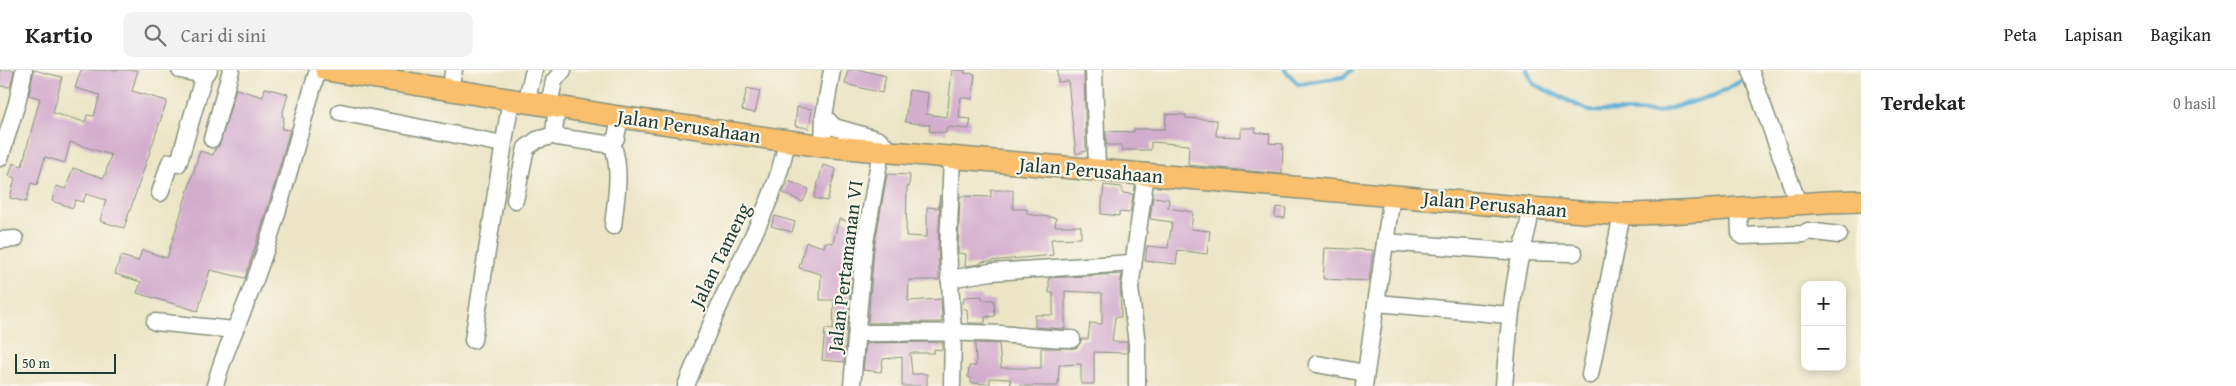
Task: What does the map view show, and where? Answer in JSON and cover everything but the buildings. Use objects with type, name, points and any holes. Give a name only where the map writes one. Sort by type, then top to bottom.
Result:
[{"type":"main road","name":"Jalan Perusahaan","points":[[326,70],[452,80],[518,100],[620,117],[822,146],[1531,208],[1622,214],[1739,209],[1805,202],[1861,201]]},
{"type":"street","points":[[0,158],[24,70]]},
{"type":"street","points":[[160,193],[170,162],[178,164],[206,73],[180,70]]},
{"type":"street","points":[[212,139],[231,70]]},
{"type":"street","points":[[215,386],[221,361],[250,294],[318,70]]},
{"type":"street","points":[[472,340],[503,144],[518,100],[534,70]]},
{"type":"street","points":[[555,135],[554,81],[563,70]]},
{"type":"street","points":[[822,146],[824,116],[832,70]]},
{"type":"street","points":[[1094,70],[1097,170]]},
{"type":"street","points":[[1750,70],[1777,145],[1805,202],[1808,231]]},
{"type":"street","points":[[340,112],[503,144]]},
{"type":"street","points":[[824,116],[834,127],[882,142],[886,151]]},
{"type":"street","points":[[515,200],[526,148],[537,140],[555,135],[606,144],[612,143],[616,138],[620,117]]},
{"type":"street","name":"Jalan Tameng","points":[[686,386],[715,315],[774,192],[783,164],[787,140]]},
{"type":"street","points":[[612,143],[618,161],[613,226]]},
{"type":"street","name":"Jalan Pertamanan VI","points":[[852,386],[864,248],[886,151]]},
{"type":"street","points":[[952,158],[949,279],[953,332],[952,386]]},
{"type":"street","points":[[1137,386],[1137,344],[1130,288],[1146,174]]},
{"type":"street","points":[[1317,364],[1364,379],[1392,195]]},
{"type":"street","points":[[1504,386],[1509,315],[1520,252],[1529,225],[1531,208]]},
{"type":"street","points":[[1739,209],[1740,233],[1742,236],[1804,234],[1808,231],[1839,235]]},
{"type":"street","points":[[1590,375],[1622,214]]},
{"type":"street","points":[[1385,242],[1520,252],[1574,252]]},
{"type":"street","points":[[949,279],[991,272],[1133,263]]},
{"type":"street","points":[[1377,303],[1509,315]]},
{"type":"street","points":[[154,322],[234,330]]},
{"type":"street","points":[[858,333],[953,332],[1072,339]]},
{"type":"waterway","points":[[1285,70],[1298,84],[1343,77],[1352,70]]},
{"type":"waterway","points":[[1527,70],[1534,84],[1589,111],[1657,112],[1716,95],[1748,77]]}]
